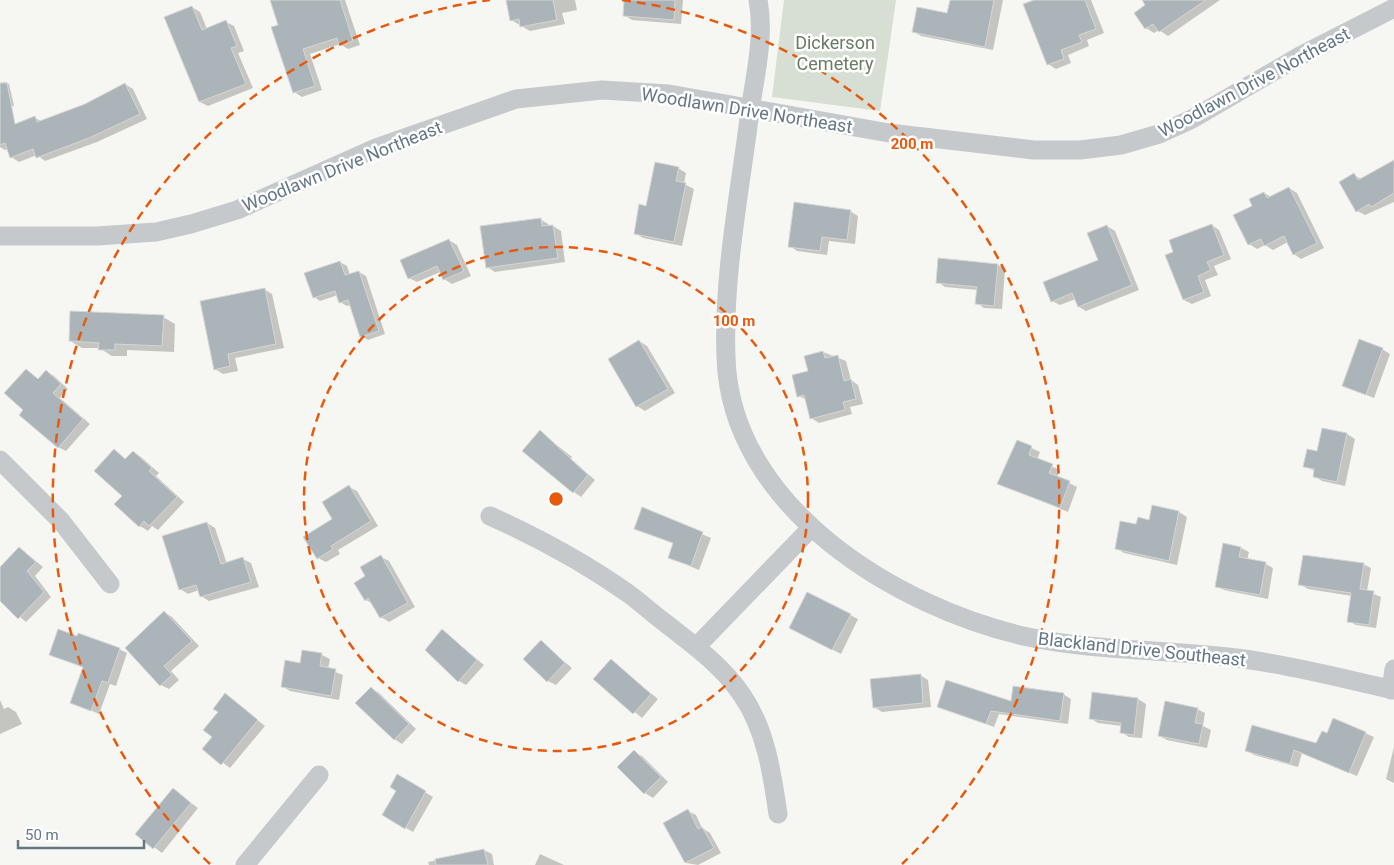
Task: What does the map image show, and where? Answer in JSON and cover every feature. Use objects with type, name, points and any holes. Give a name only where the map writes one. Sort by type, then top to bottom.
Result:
[{"type":"street","name":"Blackland Drive Southeast","points":[[758,0],[760,12],[758,55],[728,277],[726,362],[736,413],[749,446],[766,476],[786,503],[811,528],[866,567],[935,607],[967,620],[1026,637],[1088,646],[1193,652],[1249,660],[1392,690]]},
{"type":"street","name":"Woodlawn Drive Northeast","points":[[0,236],[97,236],[146,233],[191,224],[237,210],[385,145],[516,99],[602,90],[670,94],[889,133],[1034,150],[1080,150],[1122,145],[1159,134],[1192,118],[1307,52],[1394,8]]},
{"type":"street","points":[[0,460],[61,521],[110,584]]},
{"type":"street","points":[[490,516],[557,548],[630,595],[696,647],[737,688],[754,720],[771,764],[778,814]]},
{"type":"street","points":[[696,647],[811,528]]},
{"type":"street","points":[[1392,690],[1394,669]]},
{"type":"street","points":[[246,865],[319,775]]},
{"type":"green space","name":"Dickerson Cemetery","points":[[784,0],[896,0],[880,111],[772,97]]},
{"type":"building","points":[[270,0],[340,0],[353,41],[339,46],[337,38],[303,49],[315,86],[293,93],[271,27],[278,25]]},
{"type":"building","points":[[506,0],[553,0],[557,20],[520,27],[519,19],[510,21]]},
{"type":"building","points":[[624,0],[675,0],[674,20],[623,16]]},
{"type":"building","points":[[950,0],[994,0],[985,47],[912,32],[917,7],[947,13]]},
{"type":"building","points":[[1034,0],[1085,0],[1096,29],[1079,35],[1082,42],[1061,50],[1064,59],[1047,65],[1023,4]]},
{"type":"building","points":[[1142,0],[1206,0],[1159,32],[1153,24],[1145,29],[1134,13],[1145,5]]},
{"type":"building","points":[[192,6],[202,30],[226,20],[237,46],[231,48],[246,84],[199,102],[164,17]]},
{"type":"building","points":[[0,83],[7,83],[15,124],[35,116],[37,122],[85,104],[125,83],[140,114],[89,138],[36,158],[33,149],[10,158],[5,143],[0,145]]},
{"type":"building","points":[[1394,160],[1394,193],[1371,207],[1369,204],[1356,212],[1339,182],[1354,173],[1358,180]]},
{"type":"building","points":[[655,162],[679,167],[676,181],[686,183],[674,242],[634,234],[639,204],[646,206]]},
{"type":"building","points":[[1289,187],[1317,243],[1293,255],[1284,236],[1264,246],[1261,239],[1248,245],[1233,215],[1252,206],[1249,199],[1264,192],[1267,198]]},
{"type":"building","points":[[794,202],[851,210],[847,240],[822,237],[820,251],[788,247]]},
{"type":"building","points":[[541,218],[542,226],[553,225],[558,258],[486,268],[480,226]]},
{"type":"building","points":[[1212,224],[1224,255],[1207,262],[1211,270],[1198,276],[1204,292],[1183,300],[1165,255],[1173,252],[1169,240]]},
{"type":"building","points":[[1107,225],[1132,285],[1078,307],[1072,293],[1051,302],[1043,282],[1098,260],[1087,233]]},
{"type":"building","points":[[449,239],[464,271],[443,280],[437,266],[408,279],[400,260]]},
{"type":"building","points":[[938,258],[998,264],[994,306],[975,304],[977,287],[936,283]]},
{"type":"building","points":[[340,261],[345,275],[359,271],[379,331],[360,337],[348,300],[339,303],[335,291],[313,298],[304,273]]},
{"type":"building","points":[[265,288],[276,344],[228,354],[230,366],[214,370],[200,301]]},
{"type":"building","points":[[70,311],[164,315],[162,346],[115,344],[115,350],[98,350],[99,343],[69,341]]},
{"type":"building","points":[[1359,339],[1383,348],[1366,395],[1342,386]]},
{"type":"building","points":[[639,340],[668,389],[636,407],[608,359]]},
{"type":"building","points":[[823,351],[825,358],[838,355],[844,381],[851,379],[856,399],[843,402],[845,410],[810,419],[804,395],[797,397],[792,375],[808,371],[804,356]]},
{"type":"building","points":[[26,369],[38,379],[46,370],[61,384],[53,393],[83,419],[58,448],[19,415],[23,410],[4,393]]},
{"type":"building","points":[[1322,428],[1347,433],[1337,482],[1313,477],[1314,469],[1303,467],[1307,449],[1317,451]]},
{"type":"building","points":[[540,430],[588,475],[573,493],[522,451]]},
{"type":"building","points":[[1017,440],[1032,446],[1029,455],[1053,464],[1049,473],[1070,481],[1060,508],[997,484]]},
{"type":"building","points":[[114,449],[125,459],[133,451],[152,468],[149,471],[177,497],[149,526],[144,521],[139,527],[114,504],[122,496],[94,471]]},
{"type":"building","points":[[349,485],[371,521],[331,546],[333,549],[317,559],[303,537],[332,519],[322,502]]},
{"type":"building","points":[[1152,505],[1179,511],[1169,561],[1115,549],[1120,521],[1136,524],[1138,517],[1149,520]]},
{"type":"building","points":[[642,507],[703,532],[691,566],[668,558],[673,543],[634,529]]},
{"type":"building","points":[[207,522],[221,564],[243,557],[251,582],[200,597],[196,585],[179,590],[162,536]]},
{"type":"building","points":[[1223,543],[1241,547],[1239,557],[1266,562],[1260,595],[1215,587]]},
{"type":"building","points":[[19,547],[36,562],[27,571],[44,592],[18,619],[0,601],[0,567]]},
{"type":"building","points":[[381,555],[408,603],[380,618],[368,598],[365,601],[354,583],[365,576],[360,567]]},
{"type":"building","points":[[1303,555],[1364,563],[1360,589],[1374,591],[1369,625],[1347,622],[1351,593],[1298,585]]},
{"type":"building","points":[[807,592],[851,614],[832,650],[789,628]]},
{"type":"building","points":[[164,611],[192,641],[164,666],[172,675],[160,686],[125,648]]},
{"type":"building","points":[[58,629],[77,636],[78,633],[120,648],[108,683],[102,681],[91,711],[70,703],[83,667],[49,655]]},
{"type":"building","points":[[442,629],[477,660],[458,682],[425,650]]},
{"type":"building","points":[[541,640],[565,663],[547,682],[523,659]]},
{"type":"building","points":[[302,650],[322,653],[320,666],[336,669],[331,696],[281,687],[285,660],[300,663]]},
{"type":"building","points":[[611,659],[651,694],[633,714],[593,679]]},
{"type":"building","points":[[921,674],[923,703],[873,708],[870,679]]},
{"type":"building","points":[[946,680],[1011,701],[1013,686],[1064,693],[1060,721],[991,711],[986,724],[937,707]]},
{"type":"building","points":[[371,687],[409,724],[394,740],[355,703]]},
{"type":"building","points":[[1092,692],[1138,698],[1134,735],[1120,733],[1121,723],[1089,719]]},
{"type":"building","points":[[225,693],[258,720],[221,765],[202,749],[212,737],[203,730],[218,712],[213,709]]},
{"type":"building","points":[[1165,701],[1198,708],[1195,723],[1203,724],[1199,744],[1158,736]]},
{"type":"building","points":[[1333,718],[1366,732],[1349,773],[1294,750],[1290,764],[1245,751],[1252,725],[1316,743],[1322,731],[1327,733]]},
{"type":"building","points":[[634,750],[661,777],[644,794],[617,767]]},
{"type":"building","points":[[397,774],[426,791],[405,829],[382,815],[396,791],[390,787]]},
{"type":"building","points":[[173,788],[191,803],[153,849],[135,834]]},
{"type":"building","points":[[688,809],[698,829],[702,827],[714,848],[685,863],[663,823]]},
{"type":"building","points":[[484,849],[488,865],[436,865],[435,859]]}]
